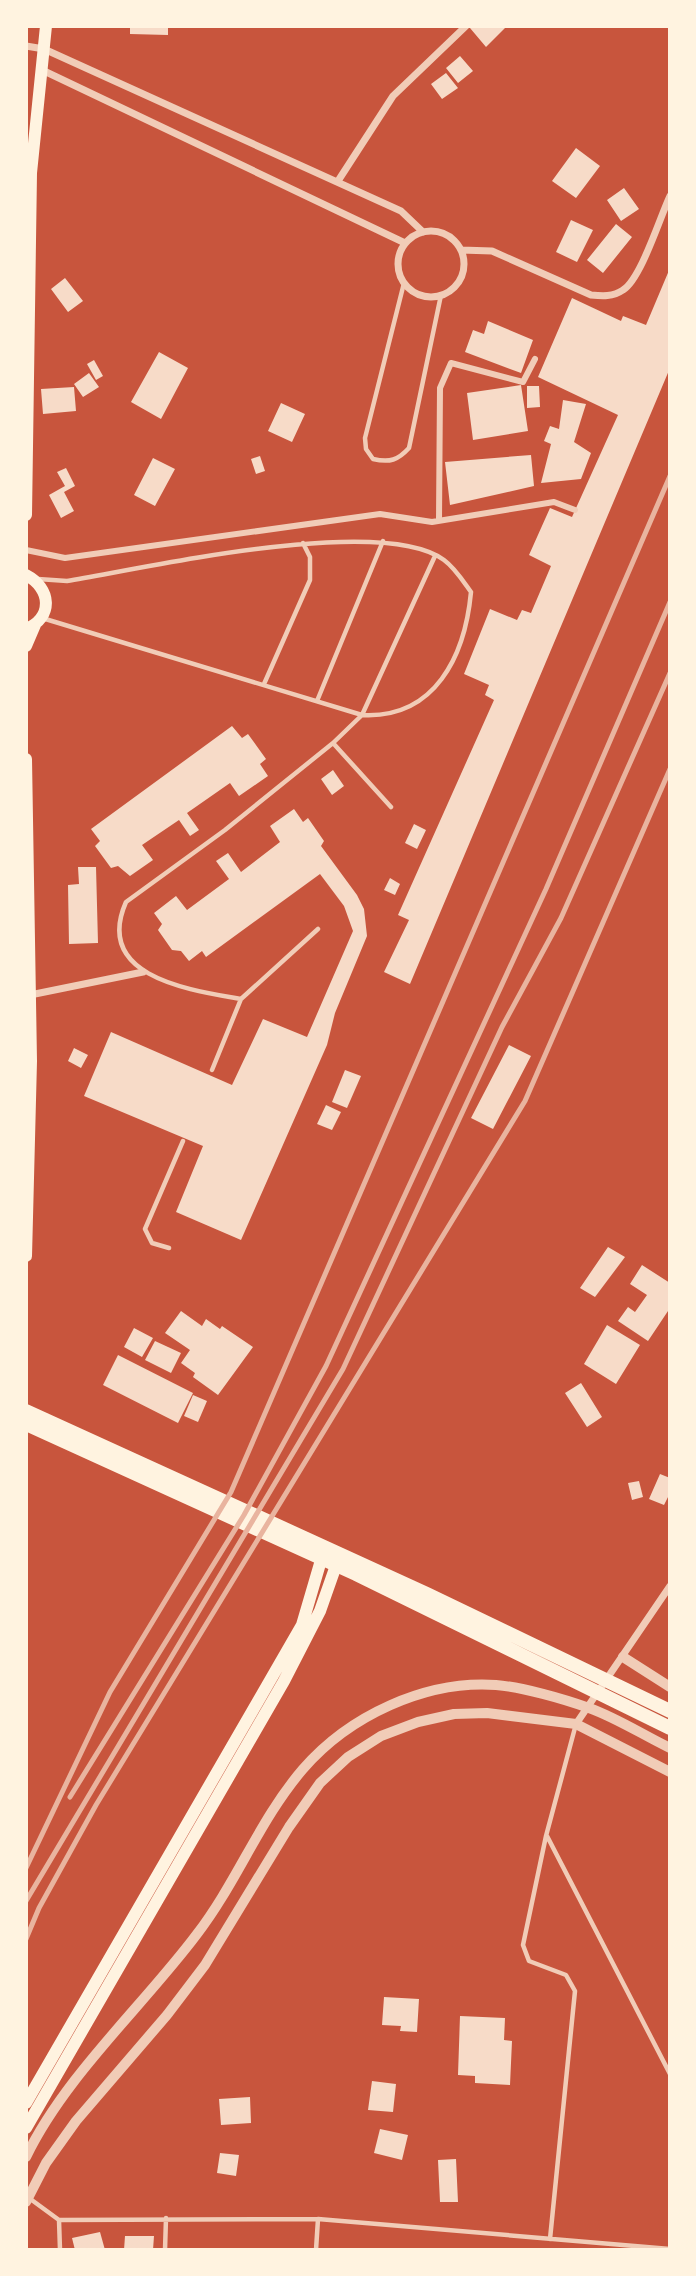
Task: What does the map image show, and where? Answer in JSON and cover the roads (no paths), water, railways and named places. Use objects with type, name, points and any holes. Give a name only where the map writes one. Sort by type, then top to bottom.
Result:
[{"type":"highway","points":[[26,1411],[338,1560],[670,1728]]},
{"type":"highway","points":[[26,1424],[323,1553]]},
{"type":"highway","points":[[338,1560],[427,1594],[670,1711]]},
{"type":"main road","points":[[26,515],[31,173],[46,26]]},
{"type":"main road","points":[[26,646],[47,600],[45,591],[30,577]]},
{"type":"main road","points":[[26,759],[31,1167],[26,1256]]},
{"type":"main road","points":[[26,2103],[302,1625],[323,1553]]},
{"type":"main road","points":[[26,2128],[284,1681],[320,1611],[338,1560]]},
{"type":"street","points":[[338,181],[393,96],[466,26]]},
{"type":"street","points":[[26,46],[44,49],[338,181],[401,211],[423,232]]},
{"type":"street","points":[[42,70],[405,243]]},
{"type":"street","points":[[461,250],[492,251],[590,295],[607,296],[624,290],[633,278],[670,196]]},
{"type":"street","points":[[423,232],[446,234],[461,250],[463,272],[458,282],[441,295],[420,295],[404,283],[398,263],[405,243],[423,232]]},
{"type":"street","points":[[439,520],[440,388],[451,363],[523,382],[535,359]]},
{"type":"street","points":[[26,550],[65,558],[380,514],[439,520],[554,502],[575,510]]},
{"type":"street","points":[[30,995],[143,972]]},
{"type":"street","points":[[576,1724],[590,1708],[670,1586]]},
{"type":"street","points":[[623,1657],[670,1687]]},
{"type":"street","points":[[26,2157],[49,2119],[80,2077],[209,1920],[270,1815],[303,1769],[333,1740],[374,1713],[415,1695],[462,1686],[498,1685],[590,1708],[670,1748]]},
{"type":"street","points":[[27,2200],[46,2163],[76,2121],[167,2015],[205,1965],[289,1827],[320,1783],[348,1757],[381,1736],[454,1714],[487,1713],[576,1724],[670,1772]]},
{"type":"lane","points":[[404,283],[366,430],[366,449],[373,459],[386,462],[400,458],[410,448],[441,295]]},
{"type":"lane","points":[[317,701],[383,541]]},
{"type":"lane","points":[[30,577],[67,581],[303,543],[383,541],[443,559],[471,592],[463,635],[442,681],[421,701],[398,712],[362,715],[264,684],[34,624]]},
{"type":"lane","points":[[264,684],[310,580],[310,557],[303,543]]},
{"type":"lane","points":[[241,999],[195,990],[143,972],[129,958],[118,936],[120,916],[126,902],[225,830],[333,743],[362,715],[435,556]]},
{"type":"lane","points":[[333,743],[391,807]]},
{"type":"lane","points":[[212,1070],[241,999],[318,929]]},
{"type":"lane","points":[[169,1248],[152,1243],[145,1230],[183,1141]]},
{"type":"lane","points":[[550,2239],[575,1992],[566,1975],[529,1961],[524,1954],[523,1945],[546,1836],[576,1724]]},
{"type":"lane","points":[[546,1836],[670,2074]]},
{"type":"lane","points":[[27,2200],[59,2220],[318,2218],[670,2249]]},
{"type":"lane","points":[[165,2250],[166,2218]]},
{"type":"lane","points":[[316,2250],[318,2218]]},
{"type":"lane","points":[[59,2220],[60,2250]]},
{"type":"railway","points":[[26,1868],[110,1692],[231,1492],[670,476]]},
{"type":"railway","points":[[70,1797],[244,1515],[326,1366],[546,889],[670,602]]},
{"type":"railway","points":[[26,1901],[343,1369],[502,1027],[561,918],[670,673]]},
{"type":"railway","points":[[26,1939],[39,1908],[96,1805],[525,1101],[670,769]]}]
